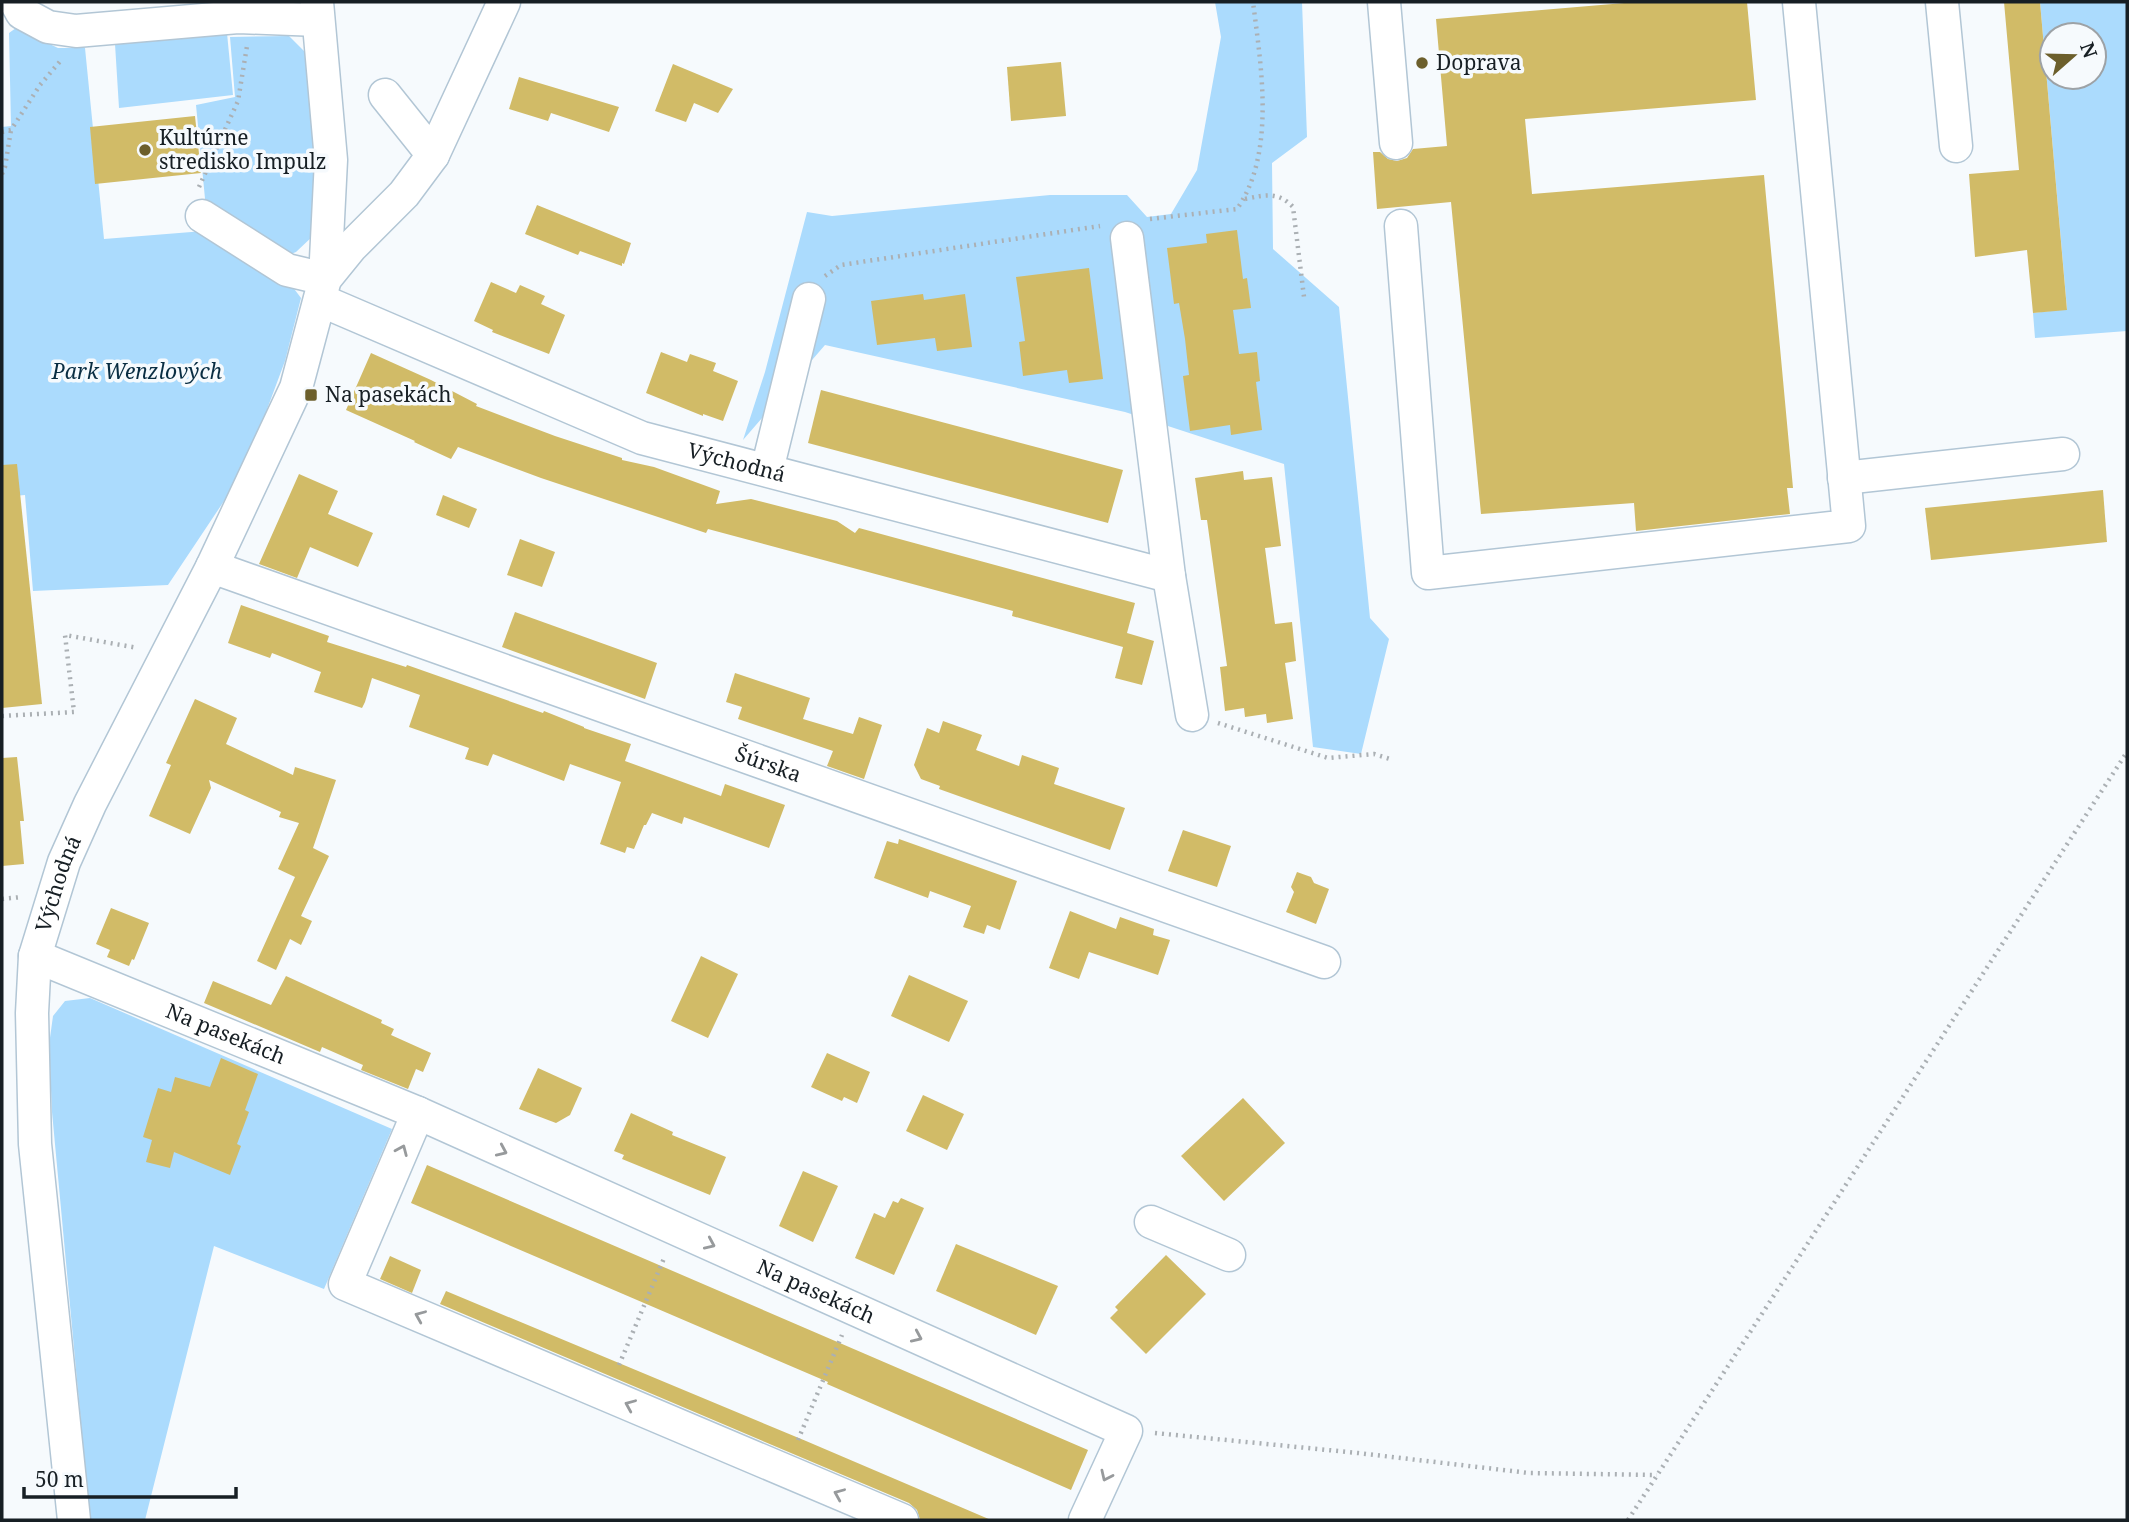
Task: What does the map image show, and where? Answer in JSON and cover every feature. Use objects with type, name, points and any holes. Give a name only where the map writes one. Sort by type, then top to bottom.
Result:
[{"type":"street","points":[[16,2],[22,13],[48,27],[76,31],[243,12],[317,11],[331,160],[322,290],[287,270],[201,202]]},
{"type":"street","name":"Východná","points":[[74,1520],[35,1144],[35,957],[64,862],[106,771],[212,566],[296,387],[322,290],[351,247],[404,194],[433,155],[504,2]]},
{"type":"street","points":[[1384,2],[1396,143]]},
{"type":"street","points":[[1401,226],[1428,573],[1849,527],[1799,2]]},
{"type":"street","points":[[1942,2],[1956,146]]},
{"type":"street","points":[[385,95],[433,155]]},
{"type":"street","points":[[1126,230],[1169,576],[1192,715]]},
{"type":"street","name":"Východná","points":[[322,290],[642,438],[1169,576]]},
{"type":"street","points":[[767,470],[809,299]]},
{"type":"street","points":[[1844,478],[2063,454]]},
{"type":"street","name":"Šúrska","points":[[212,566],[1324,962]]},
{"type":"street","name":"Na pasekách","points":[[35,957],[418,1113],[1126,1431]]},
{"type":"street","points":[[418,1113],[345,1284],[902,1520]]},
{"type":"street","points":[[1151,1222],[1229,1255]]},
{"type":"street","points":[[1085,1520],[1126,1431]]},
{"type":"path","points":[[809,299],[825,276],[841,265],[1126,230],[1237,209],[1244,199],[1257,166],[1262,121],[1261,59],[1253,2]]},
{"type":"path","points":[[201,202],[238,101],[243,12]]},
{"type":"path","points":[[2,174],[11,130],[40,85],[74,47],[76,31]]},
{"type":"path","points":[[2,132],[11,130]]},
{"type":"path","points":[[1244,199],[1267,195],[1284,197],[1293,207],[1304,297]]},
{"type":"path","points":[[2,716],[74,712],[65,635],[137,646],[161,665]]},
{"type":"path","points":[[1192,715],[1328,758],[1374,754],[1390,759]]},
{"type":"path","points":[[1628,1520],[2127,752]]},
{"type":"path","points":[[620,1365],[669,1245]]},
{"type":"path","points":[[798,1440],[843,1333]]},
{"type":"path","points":[[1126,1431],[1345,1452],[1529,1474],[1657,1475]]},
{"type":"green space","points":[[1215,2],[1302,2],[1307,137],[1272,163],[1273,249],[1339,307],[1370,618],[1389,639],[1361,754],[1313,747],[1284,464],[1125,412],[825,345],[743,440],[765,372],[807,212],[832,216],[1050,195],[1127,195],[1147,217],[1171,214],[1197,170],[1221,37]]},
{"type":"green space","points":[[2040,2],[2127,2],[2127,331],[2035,338],[2033,313],[2067,309],[2048,91],[2108,91],[2108,21],[2042,21]]},
{"type":"green space","name":"Park Wenzlových","points":[[16,28],[58,48],[85,48],[104,239],[204,231],[289,282],[301,298],[285,361],[244,471],[168,585],[33,591],[25,495],[2,497],[2,127],[11,126],[9,33]]},
{"type":"green space","points":[[227,33],[233,95],[119,108],[115,44]]},
{"type":"green space","points":[[289,36],[309,56],[316,157],[314,235],[296,252],[281,258],[206,209],[196,105],[235,97],[230,37]]},
{"type":"green space","points":[[90,998],[392,1129],[324,1289],[214,1246],[145,1520],[90,1520],[52,1112],[49,1045],[53,1016],[65,1001]]},
{"type":"building","points":[[1636,2],[1747,2],[1756,100],[1525,119],[1532,194],[1764,175],[1793,488],[1787,488],[1790,514],[1636,531],[1634,503],[1481,514],[1451,202],[1377,209],[1373,152],[1380,152],[1388,159],[1397,161],[1407,158],[1413,149],[1447,146],[1436,19]]},
{"type":"building","points":[[2004,2],[2040,2],[2038,91],[2048,91],[2067,310],[2033,313],[2027,250],[1975,257],[1969,174],[2019,170]]},
{"type":"building","points":[[1061,62],[1066,116],[1011,121],[1007,67]]},
{"type":"building","points":[[673,64],[733,89],[718,113],[694,103],[686,122],[655,111]]},
{"type":"building","points":[[519,77],[619,107],[609,132],[551,113],[548,121],[509,109]]},
{"type":"building","name":"Kultúrne stredisko Impulz","points":[[195,116],[201,173],[95,184],[90,127]]},
{"type":"building","points":[[537,205],[631,243],[624,264],[622,263],[622,266],[580,251],[578,255],[525,234]]},
{"type":"building","points":[[1237,230],[1243,279],[1247,278],[1251,308],[1233,310],[1239,354],[1257,352],[1260,381],[1256,382],[1262,430],[1231,435],[1230,425],[1190,431],[1183,376],[1189,375],[1185,339],[1179,303],[1174,304],[1167,248],[1207,243],[1206,234]]},
{"type":"building","points":[[1089,268],[1103,379],[1069,383],[1067,370],[1023,376],[1019,342],[1025,341],[1016,277]]},
{"type":"building","points":[[491,282],[516,293],[520,285],[545,296],[541,304],[565,315],[549,354],[492,332],[493,330],[474,321]]},
{"type":"building","points":[[923,294],[924,300],[965,294],[972,347],[937,351],[935,338],[877,345],[871,301]]},
{"type":"building","points":[[661,352],[687,362],[690,354],[716,363],[713,371],[738,381],[723,421],[703,416],[646,393]]},
{"type":"building","points":[[371,353],[431,380],[477,404],[476,406],[622,460],[654,467],[720,491],[716,504],[751,499],[837,521],[855,533],[859,528],[1135,603],[1127,633],[1154,641],[1142,685],[1115,678],[1123,647],[1012,616],[1013,611],[708,529],[706,533],[458,447],[451,459],[346,410]]},
{"type":"building","points":[[821,390],[1123,470],[1108,523],[808,443]]},
{"type":"building","points":[[17,464],[42,704],[2,708],[2,465]]},
{"type":"building","points":[[1243,471],[1244,480],[1272,477],[1281,546],[1265,548],[1275,624],[1292,622],[1296,661],[1285,663],[1293,719],[1267,723],[1266,714],[1245,717],[1244,708],[1225,711],[1220,667],[1227,666],[1207,520],[1201,520],[1195,478]]},
{"type":"building","points":[[299,474],[338,491],[328,514],[373,533],[358,567],[310,547],[297,578],[259,564]]},
{"type":"building","points":[[2103,490],[2107,542],[1931,560],[1925,508]]},
{"type":"building","points":[[443,495],[477,509],[469,528],[436,515]]},
{"type":"building","points":[[520,539],[555,552],[542,587],[507,575]]},
{"type":"building","points":[[241,605],[329,636],[327,642],[406,667],[407,665],[543,713],[544,711],[631,744],[625,761],[721,796],[725,784],[785,805],[769,848],[684,817],[682,824],[652,813],[634,849],[627,847],[625,853],[600,844],[621,782],[570,764],[564,781],[493,754],[488,766],[465,759],[469,748],[409,727],[420,695],[372,678],[362,708],[314,692],[321,672],[272,653],[270,658],[228,643]]},
{"type":"building","points":[[515,612],[657,663],[645,699],[502,647]]},
{"type":"building","points":[[735,673],[810,698],[803,719],[853,734],[859,717],[882,725],[864,779],[827,766],[833,751],[738,719],[742,707],[726,702]]},
{"type":"building","points":[[195,699],[237,718],[226,744],[293,775],[295,767],[336,780],[313,848],[329,856],[301,916],[312,921],[301,945],[290,939],[276,970],[257,961],[295,877],[278,869],[299,823],[279,817],[281,812],[209,780],[211,788],[190,834],[149,816],[171,765],[166,763]]},
{"type":"building","points":[[943,721],[982,735],[976,750],[1019,766],[1022,755],[1059,768],[1054,784],[1125,808],[1110,850],[939,789],[940,786],[921,779],[914,765],[927,728],[939,733]]},
{"type":"building","points":[[17,757],[24,821],[20,821],[24,864],[2,866],[2,758]]},
{"type":"building","points":[[1183,830],[1231,846],[1217,887],[1168,871]]},
{"type":"building","points":[[899,839],[1017,881],[1000,930],[987,925],[984,934],[963,927],[971,906],[930,891],[928,898],[874,878],[887,841],[898,844]]},
{"type":"building","points":[[1297,872],[1311,877],[1314,883],[1329,889],[1316,924],[1286,912],[1294,892],[1291,887]]},
{"type":"building","points":[[111,908],[149,923],[129,966],[107,957],[110,950],[96,944]]},
{"type":"building","points":[[1070,911],[1116,929],[1120,917],[1154,929],[1153,935],[1170,940],[1158,975],[1089,952],[1079,979],[1049,968]]},
{"type":"building","points":[[701,956],[738,974],[708,1038],[671,1021]]},
{"type":"building","points":[[909,975],[968,1001],[949,1042],[891,1016]]},
{"type":"building","points":[[286,976],[382,1020],[381,1023],[394,1029],[391,1035],[431,1053],[423,1072],[416,1069],[408,1089],[361,1070],[363,1065],[322,1047],[320,1052],[204,1003],[213,981],[271,1005]]},
{"type":"building","points":[[827,1053],[870,1072],[857,1103],[844,1097],[842,1101],[811,1087]]},
{"type":"building","points":[[221,1058],[258,1074],[245,1110],[249,1112],[237,1144],[241,1146],[230,1175],[174,1152],[170,1168],[146,1162],[152,1140],[143,1137],[158,1088],[171,1092],[175,1077],[210,1087]]},
{"type":"building","points":[[538,1068],[582,1088],[570,1115],[556,1123],[519,1109]]},
{"type":"building","points":[[923,1095],[964,1114],[947,1150],[906,1131]]},
{"type":"building","points":[[1243,1098],[1285,1143],[1224,1201],[1181,1156]]},
{"type":"building","points":[[631,1113],[673,1132],[672,1135],[726,1157],[710,1195],[622,1159],[624,1155],[614,1151]]},
{"type":"building","points":[[427,1165],[1088,1450],[1071,1490],[827,1384],[828,1382],[411,1203]]},
{"type":"building","points":[[803,1171],[838,1186],[813,1242],[779,1226]]},
{"type":"building","points":[[901,1198],[924,1208],[894,1275],[855,1258],[874,1213],[885,1218],[893,1201],[898,1203]]},
{"type":"building","points":[[956,1244],[1058,1286],[1036,1335],[936,1291]]},
{"type":"building","points":[[1166,1255],[1206,1294],[1146,1354],[1110,1318],[1118,1310],[1115,1307]]},
{"type":"building","points":[[390,1256],[421,1270],[412,1293],[380,1279]]},
{"type":"building","points":[[446,1291],[991,1520],[920,1520],[917,1510],[909,1503],[440,1304]]},
{"type":"place","name":"Doprava","points":[[1422,63]]},
{"type":"place","name":"Kultúrne stredisko Impulz","points":[[145,150]]},
{"type":"place","name":"Na pasekách","points":[[311,395]]}]
